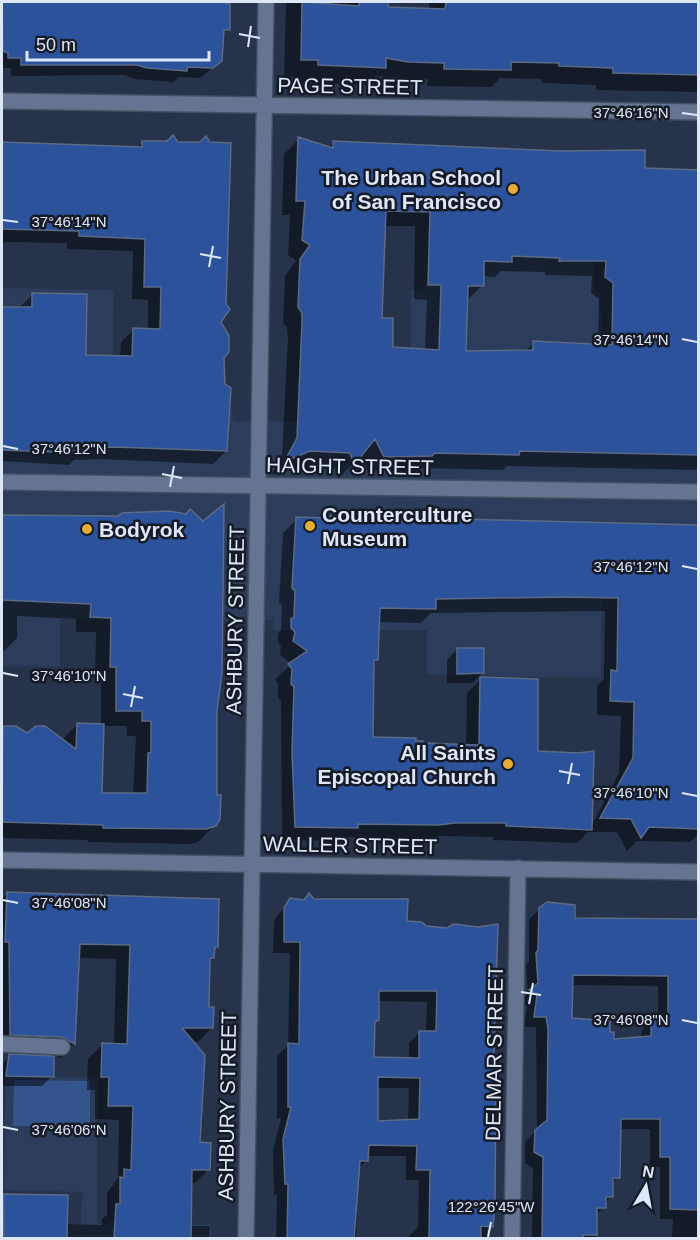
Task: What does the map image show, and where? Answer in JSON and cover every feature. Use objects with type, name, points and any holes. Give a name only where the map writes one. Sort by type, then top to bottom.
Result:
[{"type":"street","name":"ASHBURY STREET","points":[[246,1239],[266,2]]},
{"type":"street","name":"PAGE STREET","points":[[2,101],[699,112]]},
{"type":"street","name":"HAIGHT STREET","points":[[2,482],[699,492]]},
{"type":"street","name":"WALLER STREET","points":[[2,860],[699,872]]},
{"type":"street","name":"DELMAR STREET","points":[[512,1239],[518,868]]},
{"type":"street","points":[[2,1044],[62,1047]]},
{"type":"shaded area","points":[[431,146],[596,152],[593,292],[600,293],[602,344],[698,345],[698,595],[602,593],[601,678],[427,675],[427,630],[273,630],[273,620],[60,619],[60,667],[2,666],[2,288],[114,290],[112,407],[232,410],[233,421],[409,423],[411,290],[424,291],[424,284],[428,284]]},
{"type":"shaded area","points":[[6,1076],[97,1077],[97,1224],[211,1225],[211,1238],[4,1238],[5,1222],[81,1224],[82,1192],[3,1190]]},
{"type":"shaded area","points":[[14,1080],[90,1081],[90,1127],[13,1126]]},
{"type":"building","points":[[2,2],[226,2],[230,4],[230,30],[224,30],[222,61],[213,68],[187,67],[187,71],[137,65],[21,65],[21,58],[8,58],[8,53],[3,51]]},
{"type":"building","points":[[302,2],[359,6],[359,2],[388,2],[388,7],[445,9],[446,2],[699,2],[699,75],[613,73],[613,68],[559,66],[559,63],[511,62],[511,70],[444,69],[444,63],[408,62],[386,58],[386,68],[318,65],[318,60],[301,60]]},
{"type":"building","points":[[173,135],[178,142],[200,142],[206,136],[210,142],[231,143],[226,304],[230,309],[221,322],[229,336],[229,352],[224,358],[225,384],[231,388],[227,451],[114,447],[84,448],[83,453],[2,450],[2,307],[32,307],[32,293],[87,294],[86,355],[132,356],[133,328],[160,329],[161,287],[144,287],[145,239],[79,236],[79,231],[2,229],[2,142],[142,147],[142,141],[167,141]]},
{"type":"building","points":[[298,137],[333,148],[333,141],[560,151],[645,150],[645,168],[699,170],[699,455],[520,451],[519,455],[435,453],[432,456],[384,457],[375,439],[354,465],[350,453],[310,451],[284,462],[297,438],[302,322],[302,313],[298,307],[300,259],[310,245],[302,240],[305,201],[296,201]],"holes":[[[386,211],[430,212],[428,285],[441,285],[439,350],[393,347],[393,318],[382,318]],[[512,256],[560,258],[559,261],[606,261],[605,277],[613,283],[612,345],[533,341],[533,350],[466,351],[468,286],[484,286],[484,261],[512,262]]]},
{"type":"building","points":[[224,504],[222,673],[217,711],[217,795],[221,795],[220,819],[216,826],[206,829],[103,828],[103,825],[2,822],[3,726],[16,726],[27,733],[36,726],[45,726],[76,749],[77,723],[104,724],[102,793],[147,793],[151,721],[142,721],[142,711],[116,711],[116,667],[110,667],[111,618],[90,617],[91,604],[2,600],[2,515],[118,516],[122,513],[169,511],[186,514],[190,509],[203,521]]},
{"type":"building","points":[[332,515],[378,515],[382,521],[438,522],[455,519],[699,525],[699,829],[649,827],[641,838],[631,819],[600,818],[633,758],[634,702],[610,701],[611,670],[617,671],[618,598],[566,597],[436,599],[436,609],[380,608],[378,660],[374,660],[373,737],[416,738],[416,741],[423,741],[423,743],[479,745],[480,677],[538,679],[538,751],[578,753],[594,751],[592,830],[506,826],[506,823],[358,824],[358,828],[295,827],[292,752],[294,687],[291,684],[292,669],[288,664],[307,651],[293,641],[295,632],[291,628],[291,619],[294,617],[295,591],[292,588],[296,517],[329,518]]},
{"type":"building","points":[[457,648],[484,648],[484,673],[457,674]]},
{"type":"building","points":[[7,892],[219,899],[218,947],[215,947],[214,958],[210,958],[209,1007],[214,1007],[213,1028],[182,1028],[205,1055],[200,1142],[211,1143],[210,1170],[192,1170],[191,1239],[114,1239],[116,1204],[120,1204],[120,1177],[124,1178],[124,1169],[131,1170],[133,1106],[108,1106],[109,1077],[101,1077],[102,1043],[127,1044],[130,945],[80,944],[75,1044],[62,1037],[10,1035],[9,942],[5,942]]},
{"type":"building","points":[[309,893],[314,899],[408,899],[407,921],[447,928],[454,924],[478,927],[498,924],[494,1055],[496,1064],[501,1069],[496,1073],[495,1201],[493,1227],[481,1226],[481,1239],[429,1239],[430,1170],[416,1170],[417,1146],[369,1145],[368,1161],[360,1161],[354,1239],[287,1239],[288,1184],[285,1184],[283,1139],[291,1107],[288,1107],[288,1043],[299,1044],[300,942],[284,942],[284,908],[290,898],[304,900]],"holes":[[[379,991],[437,991],[436,1031],[419,1031],[419,1058],[374,1057],[375,1022],[379,1020]],[[378,1077],[420,1078],[419,1119],[378,1121]]]},
{"type":"building","points":[[547,902],[575,905],[575,918],[699,919],[699,1210],[670,1209],[670,1157],[660,1157],[660,1119],[621,1119],[620,1178],[613,1178],[613,1197],[606,1197],[606,1208],[597,1208],[597,1235],[583,1235],[583,1239],[542,1239],[543,1157],[534,1152],[535,1130],[547,1120],[548,1029],[546,1017],[534,1017],[537,995],[529,990],[538,983],[536,953],[539,908]],"holes":[[[573,975],[668,976],[668,1018],[651,1018],[651,1036],[614,1039],[614,1032],[610,1032],[610,1021],[572,1018]]]},
{"type":"building","points":[[9,1054],[54,1056],[54,1077],[6,1076]]},
{"type":"building","points":[[3,1194],[68,1195],[67,1239],[4,1239]]},
{"type":"place","name":"The Urban School of San Francisco","points":[[513,189]]},
{"type":"place","name":"Counterculture Museum","points":[[310,526]]},
{"type":"place","name":"Bodyrok","points":[[87,529]]},
{"type":"place","name":"All Saints Episcopal Church","points":[[508,764]]}]
